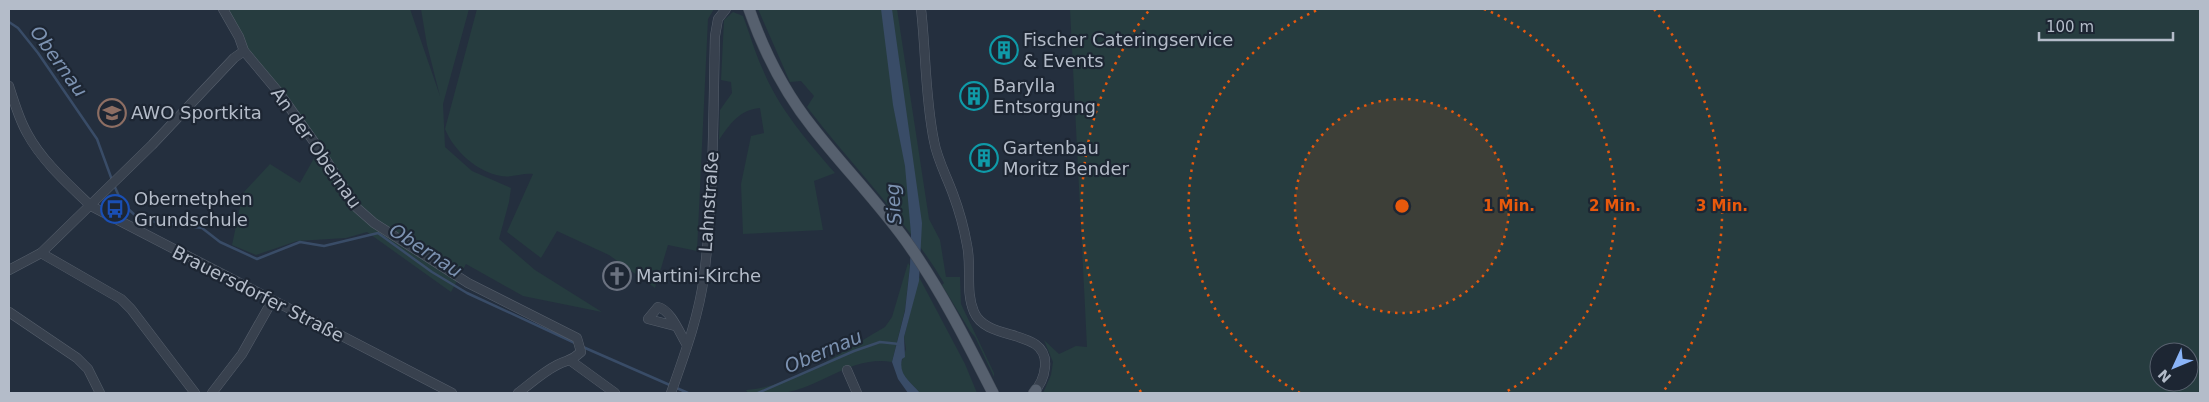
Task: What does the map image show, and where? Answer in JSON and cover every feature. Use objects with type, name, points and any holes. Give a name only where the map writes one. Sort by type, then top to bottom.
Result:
[{"type":"main road","points":[[749,9],[776,71],[796,105],[826,145],[886,214],[937,288],[993,393]]},
{"type":"street","name":"An der Obernau","points":[[223,9],[239,37],[244,51],[280,94],[317,146],[356,208],[374,223],[468,283],[577,338],[581,352],[571,361],[558,364],[518,393]]},
{"type":"street","name":"Lahnstraße","points":[[671,393],[687,345],[704,276],[711,177],[715,36],[718,19],[726,9]]},
{"type":"street","points":[[922,9],[928,97],[934,142],[964,229],[968,247],[972,307],[977,319],[987,328],[1020,336],[1037,345],[1046,361],[1044,376],[1034,392]]},
{"type":"street","points":[[9,270],[42,253],[117,179],[234,58],[244,51]]},
{"type":"street","name":"Brauersdorfer Straße","points":[[9,86],[20,118],[32,142],[66,182],[90,206],[452,393]]},
{"type":"street","points":[[42,253],[121,299],[131,309],[196,393]]},
{"type":"street","points":[[212,393],[242,354],[272,301]]},
{"type":"street","points":[[9,312],[77,358],[88,369],[100,393]]},
{"type":"street","points":[[675,326],[687,345]]},
{"type":"street","points":[[571,361],[615,393]]},
{"type":"street","points":[[847,370],[857,393]]},
{"type":"green space","points":[[229,9],[410,9],[440,96],[427,45],[421,9],[469,9],[443,104],[445,147],[472,171],[511,188],[499,239],[535,270],[602,312],[523,296],[466,264],[451,292],[367,232],[346,238],[297,241],[256,255],[232,245],[243,193],[270,164],[300,183],[317,153],[247,52]]},
{"type":"green space","points":[[477,9],[714,9],[708,19],[697,251],[668,245],[655,288],[609,255],[557,231],[541,258],[507,232],[533,174],[505,176],[483,170],[460,152],[445,129]]},
{"type":"green space","points":[[758,9],[897,9],[929,219],[940,240],[946,277],[960,277],[961,304],[994,373],[994,377],[975,337],[942,285],[944,283],[929,259],[896,215],[807,107],[814,96],[801,81],[790,82]]},
{"type":"green space","points":[[1070,9],[2200,9],[2200,393],[1043,393],[1051,375],[1053,362],[1044,340],[1059,354],[1076,346],[1087,347]]},
{"type":"green space","points":[[733,12],[743,16],[760,64],[777,98],[805,137],[835,173],[814,181],[823,230],[743,234],[741,184],[751,136],[764,133],[760,108],[753,109],[731,123],[719,140],[720,110],[732,93],[731,82],[721,80],[724,20]]},
{"type":"green space","points":[[908,263],[910,266],[905,310],[892,362],[877,361],[863,363],[797,390],[770,394],[748,393],[746,390],[782,382],[800,375],[885,327],[892,317]]},
{"type":"green space","points":[[919,277],[965,364],[977,393],[920,393],[904,376],[900,366],[906,349],[904,337]]},
{"type":"water","points":[[881,9],[892,9],[922,223],[919,281],[904,337],[905,357],[902,359],[901,365],[906,378],[920,393],[908,393],[898,379],[892,362],[905,311],[911,234],[905,166],[893,105]]},
{"type":"waterway","name":"Obernau","points":[[9,22],[18,28],[38,53],[97,139],[112,180]]},
{"type":"waterway","name":"Obernau","points":[[114,185],[122,203],[140,220],[202,228],[220,242],[257,259],[300,242],[324,246],[378,233],[432,272],[467,293],[575,343]]},
{"type":"waterway","name":"Obernau","points":[[758,393],[854,351],[880,342],[899,344]]},
{"type":"waterway","name":"Obernau","points":[[583,347],[688,393]]},
{"type":"place","name":"Fischer Cateringservice & Events","points":[[1004,50]]},
{"type":"place","name":"Barylla Entsorgung","points":[[974,96]]},
{"type":"place","name":"AWO Sportkita","points":[[112,113]]},
{"type":"place","name":"Gartenbau Moritz Bender","points":[[984,158]]},
{"type":"place","name":"Obernetphen Grundschule","points":[[115,209]]},
{"type":"place","name":"Martini-Kirche","points":[[617,276]]},
{"type":"water label","name":"Sieg","points":[[893,204]]}]
